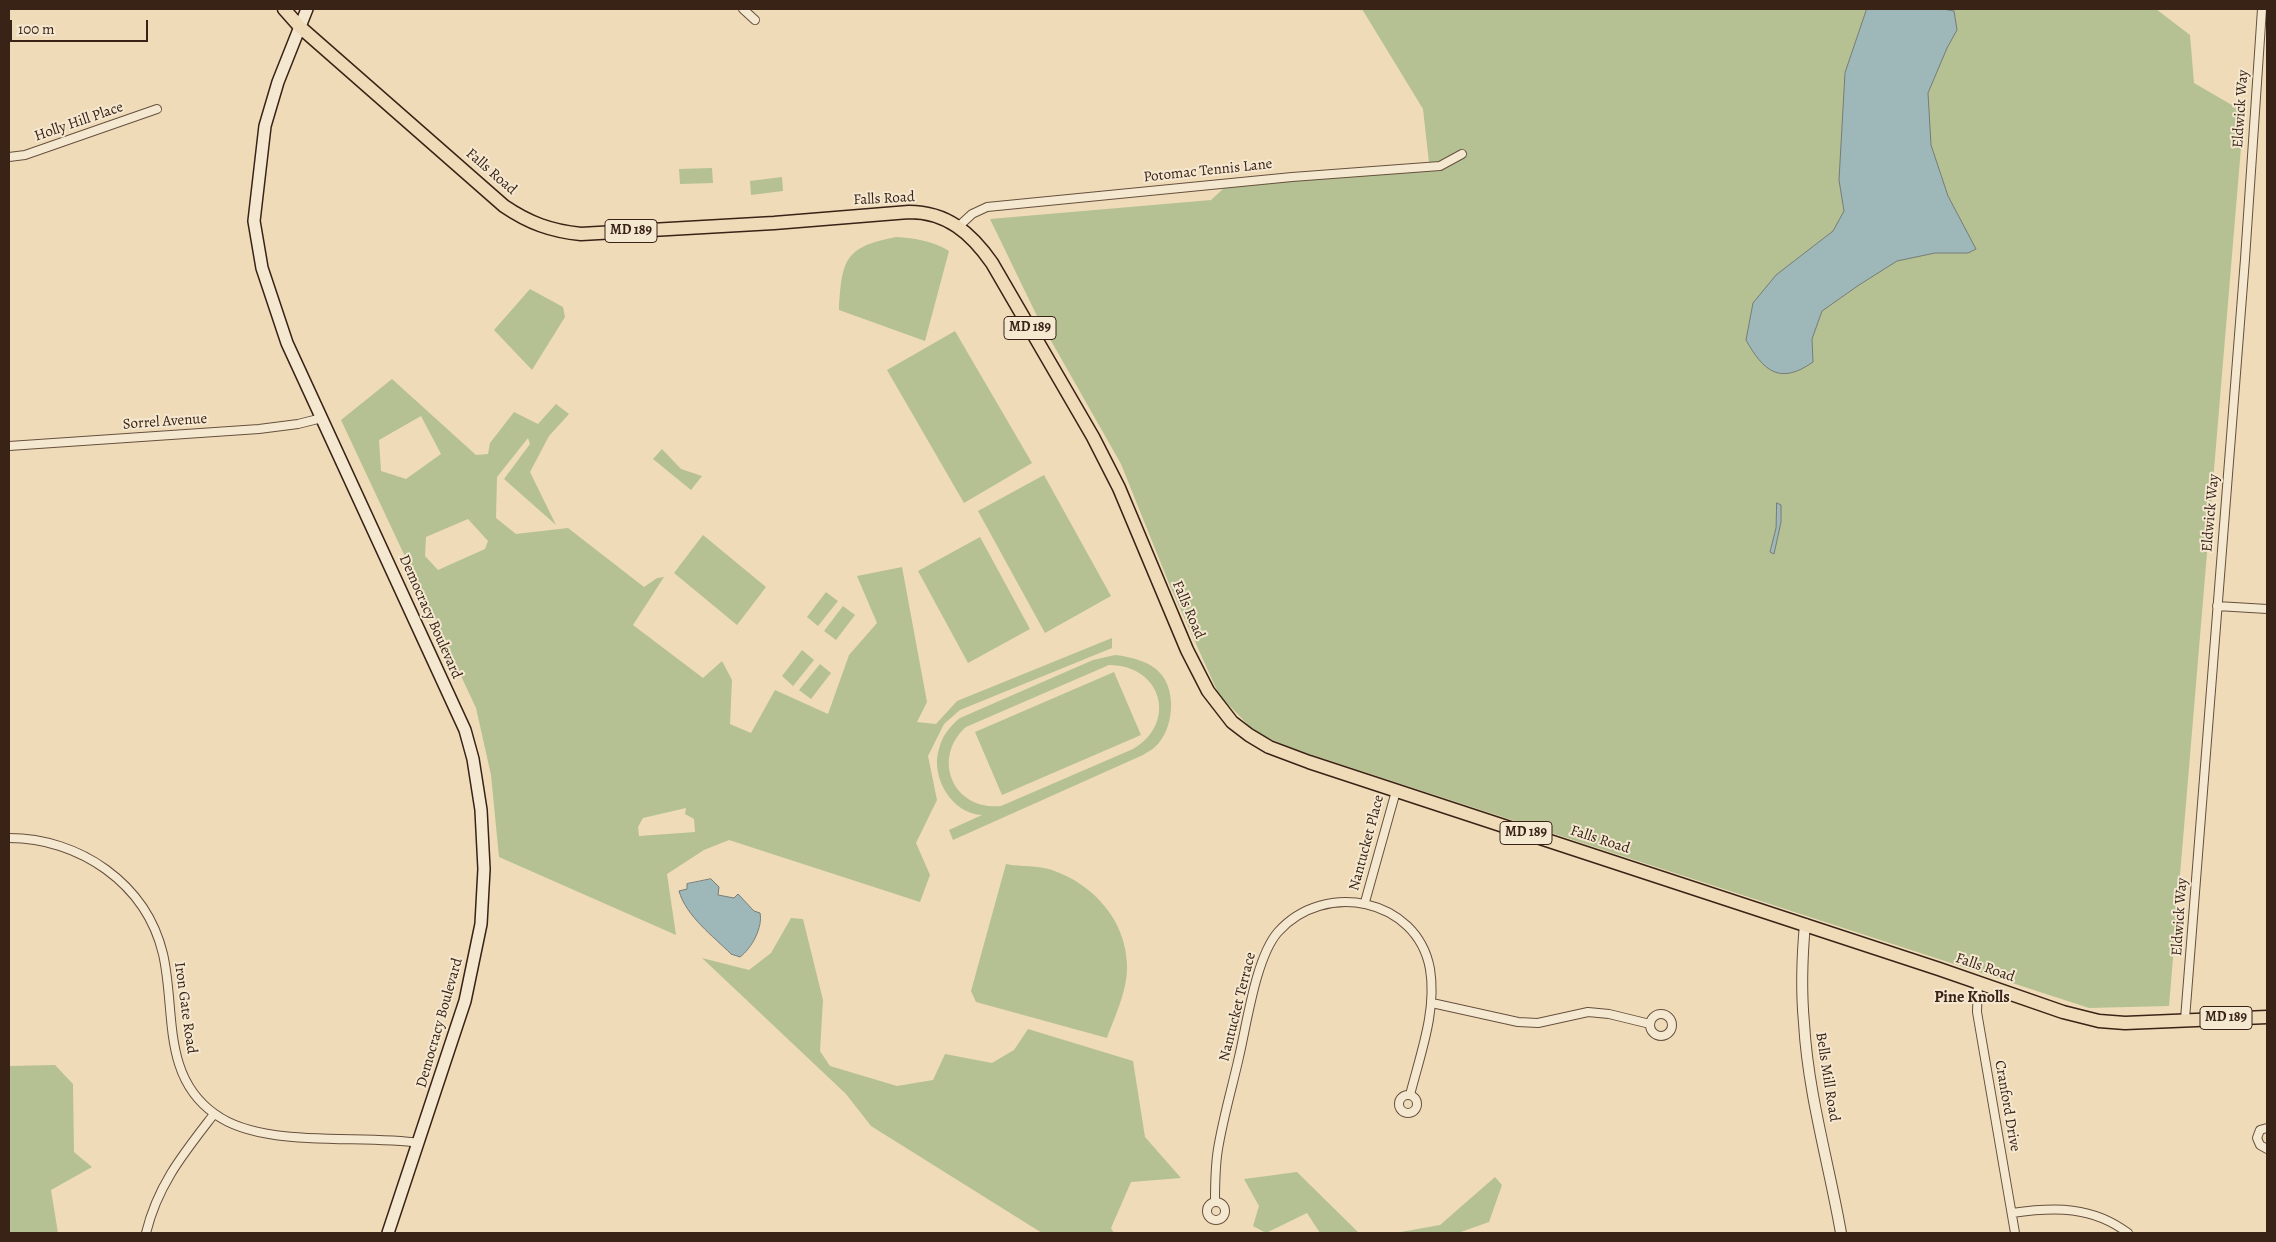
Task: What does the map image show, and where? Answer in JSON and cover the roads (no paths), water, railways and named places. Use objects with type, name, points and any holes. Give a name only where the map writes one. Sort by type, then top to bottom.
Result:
[{"type":"main road","name":"Falls Road","points":[[284,9],[300,27],[504,206],[526,221],[557,231],[581,234],[774,223],[909,212],[928,213],[959,226],[980,244],[1093,437],[1119,488],[1187,650],[1208,691],[1219,708],[1243,731],[1269,747],[1396,791],[1805,924],[2063,1012],[2099,1021],[2135,1022],[2267,1016]]},
{"type":"main road","name":"Democracy Boulevard","points":[[307,9],[278,82],[265,126],[254,221],[262,268],[288,343],[465,730],[479,790],[484,869],[478,941],[464,1001],[388,1233]]},
{"type":"street","points":[[743,9],[754,20]]},
{"type":"street","name":"Eldwick Way","points":[[2185,1019],[2262,9]]},
{"type":"street","name":"Holly Hill Place","points":[[9,157],[24,156],[157,109]]},
{"type":"street","name":"Potomac Tennis Lane","points":[[959,226],[972,214],[988,207],[1292,176],[1440,166],[1462,154]]},
{"type":"street","name":"Sorrel Avenue","points":[[9,446],[259,430],[322,418]]},
{"type":"street","points":[[2217,606],[2267,610]]},
{"type":"street","name":"Nantucket Place","points":[[1365,902],[1396,791]]},
{"type":"street","name":"Iron Gate Road","points":[[9,838],[49,841],[74,849],[102,865],[133,894],[157,936],[163,954],[172,1039],[177,1060],[192,1092],[214,1114],[241,1128],[270,1135],[419,1143]]},
{"type":"street","name":"Nantucket Terrace","points":[[1215,1202],[1218,1150],[1266,950],[1278,931],[1301,913],[1332,902],[1365,902],[1393,916],[1414,935],[1425,953],[1430,967],[1432,1003],[1410,1096]]},
{"type":"street","name":"Bells Mill Road","points":[[1805,924],[1802,954],[1804,1024],[1810,1074],[1841,1233]]},
{"type":"street","name":"Cranford Drive","points":[[1978,982],[1978,1012],[2015,1233]]},
{"type":"street","points":[[1432,1003],[1518,1022],[1538,1023],[1588,1012],[1609,1014],[1650,1024]]},
{"type":"street","points":[[146,1233],[153,1208],[165,1182],[214,1114]]},
{"type":"street","points":[[2267,1128],[2260,1130],[2257,1138],[2260,1145],[2267,1149]]},
{"type":"street","points":[[2012,1213],[2038,1209],[2070,1208],[2105,1219],[2128,1233]]},
{"type":"water","points":[[1867,9],[1943,9],[1954,11],[1957,30],[1947,48],[1928,93],[1931,145],[1948,196],[1976,249],[1968,253],[1935,253],[1897,261],[1859,285],[1822,311],[1812,339],[1813,362],[1791,373],[1781,373],[1773,371],[1766,366],[1752,351],[1746,340],[1753,303],[1776,275],[1833,231],[1844,211],[1839,180],[1845,73]]},
{"type":"water","points":[[1777,503],[1781,505],[1781,522],[1774,554],[1770,552],[1776,528]]},
{"type":"water","points":[[711,879],[719,887],[718,895],[734,898],[738,894],[754,911],[760,913],[760,925],[756,937],[740,957],[731,954],[701,925],[688,909],[679,891],[687,889],[687,884]]},
{"type":"district","name":"Pine Knolls","points":[[1972,998]]}]
